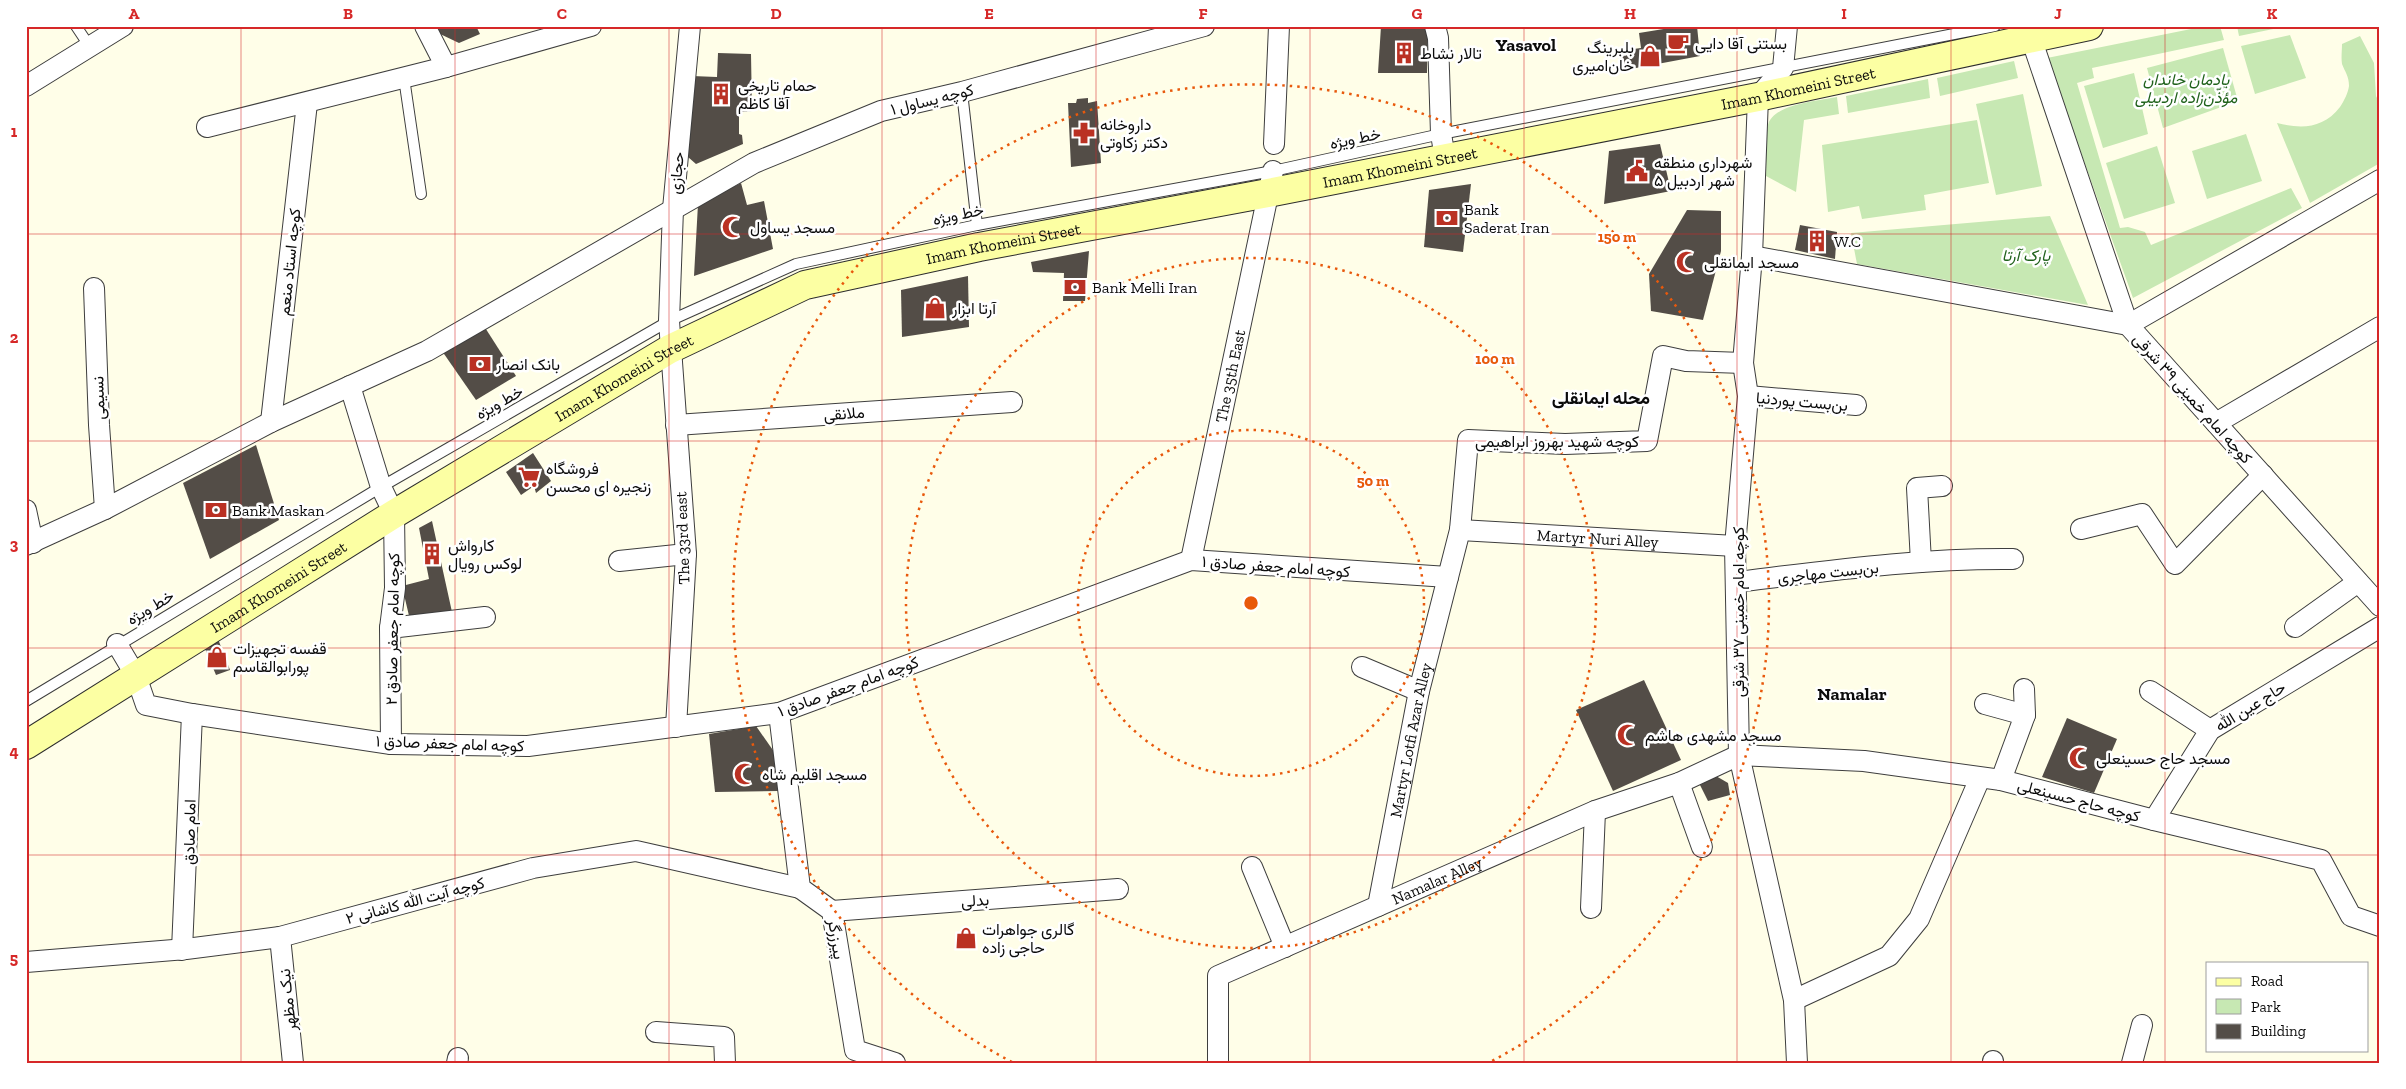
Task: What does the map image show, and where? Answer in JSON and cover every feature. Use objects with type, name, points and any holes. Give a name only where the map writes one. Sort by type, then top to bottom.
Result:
[{"type":"main road","name":"Imam Khomeini Street","points":[[26,745],[394,514],[670,349],[805,285],[1270,182],[1443,146],[1758,97],[2028,33],[2089,26]]},
{"type":"street","points":[[26,86],[122,26]]},
{"type":"street","points":[[424,26],[446,67]]},
{"type":"street","points":[[207,127],[446,67],[591,26]]},
{"type":"street","name":"حجازی","points":[[670,349],[669,321],[673,209],[690,26]]},
{"type":"street","name":"کوچه یساول ۱","points":[[30,544],[105,509],[272,422],[427,351],[754,163],[881,112],[962,92],[1204,26]]},
{"type":"street","points":[[1274,144],[1279,26]]},
{"type":"street","points":[[1434,26],[1438,38],[1443,146]]},
{"type":"street","points":[[1758,97],[1783,68],[1787,26]]},
{"type":"street","name":"کوچه امام خمینی ۳۹ شرقی","points":[[2028,33],[2128,325],[2380,606]]},
{"type":"street","name":"کوچه امام خمینی ۳۷ شرقی","points":[[1758,97],[1752,256],[1743,363],[1748,396],[1735,546],[1740,755],[1794,1000],[1797,1063]]},
{"type":"street","name":"کوچه استاد منعم","points":[[272,422],[307,103]]},
{"type":"street","points":[[1752,256],[2128,325],[2380,180]]},
{"type":"street","name":"The 35th East","points":[[1191,560],[1270,182]]},
{"type":"street","name":"نسیمی","points":[[94,288],[99,425],[105,509]]},
{"type":"street","points":[[2216,423],[2380,327]]},
{"type":"street","name":"The 33rd east","points":[[670,349],[686,554],[676,727]]},
{"type":"street","name":"کوچه شهید بهروز ابراهیمی","points":[[1448,577],[1460,530],[1468,440],[1564,444],[1647,441],[1663,356],[1686,361],[1743,363]]},
{"type":"street","points":[[350,386],[381,487],[394,514]]},
{"type":"street","name":"بن‌بست پوردنیا","points":[[1748,396],[1856,405]]},
{"type":"street","name":"ملانقی","points":[[676,425],[1012,402]]},
{"type":"street","points":[[2081,529],[2142,514],[2175,564],[2263,475]]},
{"type":"street","points":[[1921,562],[1917,488],[1942,486]]},
{"type":"street","points":[[26,510],[30,544]]},
{"type":"street","name":"کوچه امام جعفر صادق ۲","points":[[391,744],[390,628],[394,588],[394,514]]},
{"type":"street","name":"Martyr Nuri Alley","points":[[1460,530],[1735,546]]},
{"type":"street","points":[[618,561],[686,554]]},
{"type":"street","name":"بن‌بست مهاجری","points":[[1736,582],[1921,562],[1962,559],[2013,559]]},
{"type":"street","name":"کوچه امام جعفر صادق ۱","points":[[136,676],[146,705],[192,714],[391,744],[528,746],[779,713],[1191,560],[1448,577]]},
{"type":"street","name":"Martyr Lotfi Azar Alley","points":[[1378,906],[1419,691],[1448,577]]},
{"type":"street","points":[[2295,627],[2358,582]]},
{"type":"street","points":[[390,628],[485,617]]},
{"type":"street","name":"حاج عین الله","points":[[2154,820],[2210,730],[2380,627]]},
{"type":"street","points":[[117,644],[136,676]]},
{"type":"street","points":[[1362,667],[1419,691]]},
{"type":"street","points":[[2001,780],[2025,715],[2024,689]]},
{"type":"street","points":[[2150,691],[2210,730]]},
{"type":"street","points":[[1985,704],[2025,715]]},
{"type":"street","points":[[779,713],[800,888]]},
{"type":"street","name":"امام صادق","points":[[184,950],[192,714]]},
{"type":"street","name":"کوچه حاج حسینعلی","points":[[1740,755],[1864,760],[2001,780],[2154,820],[2321,860],[2350,916],[2380,926]]},
{"type":"street","name":"Namalar Alley","points":[[1218,1063],[1218,976],[1595,811],[1679,783],[1740,755]]},
{"type":"street","points":[[1794,1000],[1889,956],[1919,919],[1980,778]]},
{"type":"street","points":[[1679,783],[1702,847]]},
{"type":"street","points":[[1591,908],[1595,811]]},
{"type":"street","name":"کوچه آیت الله کاشانی ۲","points":[[26,962],[184,950],[280,937],[533,868],[636,851],[800,888]]},
{"type":"street","points":[[1252,866],[1285,947]]},
{"type":"street","name":"پیرزرگر","points":[[800,888],[832,910],[855,1056],[895,1063]]},
{"type":"street","name":"بدلی","points":[[832,910],[1118,889]]},
{"type":"street","name":"نیک مظهر","points":[[280,937],[294,1063]]},
{"type":"street","points":[[2132,1063],[2142,1025]]},
{"type":"street","points":[[656,1032],[724,1037],[725,1063]]},
{"type":"lane","points":[[76,26],[90,47]]},
{"type":"lane","points":[[1443,146],[1783,68],[1995,26]]},
{"type":"lane","points":[[404,78],[421,194]]},
{"type":"lane","points":[[962,92],[978,225]]},
{"type":"lane","name":"خط ویژه","points":[[26,701],[117,644],[381,487],[669,321],[796,264],[978,225],[1270,182]]},
{"type":"green space","name":"یادمان خاندان مؤذّن‌زاده اردبیلی","points":[[2206,26],[2220,26],[2224,40],[2092,68],[2094,78],[2077,83],[2120,228],[2128,227],[2145,232],[2151,245],[2291,188],[2302,208],[2133,298],[2047,58]]},
{"type":"green space","name":"یادمان خاندان مؤذّن‌زاده اردبیلی","points":[[2237,26],[2288,26],[2239,36]]},
{"type":"green space","name":"یادمان خاندان مؤذّن‌زاده اردبیلی","points":[[2290,35],[2306,78],[2255,94],[2241,46]]},
{"type":"green space","name":"یادمان خاندان مؤذّن‌زاده اردبیلی","points":[[2360,36],[2374,63],[2376,96],[2380,104],[2380,163],[2310,203],[2277,123],[2311,126],[2326,120],[2340,107],[2349,86],[2348,77],[2342,64],[2342,44]]},
{"type":"green space","name":"یادمان خاندان مؤذّن‌زاده اردبیلی","points":[[2223,48],[2238,101],[2163,128],[2147,68]]},
{"type":"green space","points":[[2014,61],[2018,78],[1940,96],[1937,78]]},
{"type":"green space","name":"یادمان خاندان مؤذّن‌زاده اردبیلی","points":[[2134,73],[2148,134],[2103,148],[2084,86]]},
{"type":"green space","points":[[1928,79],[1930,98],[1848,113],[1846,96]]},
{"type":"green space","points":[[2023,94],[2042,186],[1996,195],[1976,104]]},
{"type":"green space","points":[[1837,97],[1839,114],[1804,120],[1796,192],[1766,176],[1766,137],[1768,125],[1772,118],[1778,112],[1787,108]]},
{"type":"green space","points":[[1977,120],[1989,183],[1924,195],[1926,210],[1862,219],[1859,206],[1828,212],[1822,145]]},
{"type":"green space","name":"یادمان خاندان مؤذّن‌زاده اردبیلی","points":[[2246,134],[2262,181],[2207,199],[2192,151]]},
{"type":"green space","name":"یادمان خاندان مؤذّن‌زاده اردبیلی","points":[[2157,146],[2175,203],[2124,219],[2106,163]]},
{"type":"green space","name":"پارک آرتا","points":[[2050,216],[2088,305],[1857,264],[1851,233]]},
{"type":"building","points":[[434,26],[476,26],[480,34],[459,43],[438,33]]},
{"type":"building","name":"تالار نشاط","points":[[1381,26],[1428,26],[1427,73],[1378,73]]},
{"type":"building","points":[[1682,26],[1697,26],[1700,56],[1620,71],[1618,51],[1641,48],[1639,33]]},
{"type":"building","name":"حمام تاریخی آقا کاظم","points":[[718,53],[751,54],[752,111],[739,112],[739,134],[742,135],[743,144],[696,164],[688,157],[692,76],[717,77]]},
{"type":"building","name":"داروخانه دکتر زکاوتی","points":[[1088,98],[1088,103],[1097,101],[1101,163],[1071,167],[1068,103],[1076,103],[1077,99]]},
{"type":"building","name":"شهرداری منطقه ۵ شهر اردبیل","points":[[1660,144],[1671,191],[1604,204],[1609,151]]},
{"type":"building","name":"مسجد یساول","points":[[741,183],[747,205],[764,201],[773,249],[694,276],[698,204]]},
{"type":"building","name":"Bank Saderat Iran","points":[[1471,184],[1463,252],[1424,247],[1429,190]]},
{"type":"building","name":"مسجد ایمانقلی","points":[[1687,210],[1721,211],[1721,251],[1703,320],[1651,311],[1649,274]]},
{"type":"building","name":"W.C","points":[[1800,225],[1837,232],[1835,259],[1795,250]]},
{"type":"building","name":"Bank Melli Iran","points":[[1089,251],[1085,301],[1063,301],[1064,273],[1033,272],[1031,262]]},
{"type":"building","name":"آرتا ابزار","points":[[968,276],[969,327],[902,337],[901,290]]},
{"type":"building","name":"بانک انصار","points":[[484,326],[516,376],[476,400],[442,351]]},
{"type":"building","points":[[256,445],[279,520],[210,559],[183,483]]},
{"type":"building","name":"فروشگاه زنجیره ای محسن","points":[[533,453],[551,481],[536,493],[534,486],[521,495],[506,472]]},
{"type":"building","name":"کارواش لوکس رویال","points":[[432,521],[452,612],[410,620],[402,586],[429,579],[419,528]]},
{"type":"building","name":"قفسه تجهیزات پورابوالقاسم","points":[[218,639],[230,670],[216,675],[203,644]]},
{"type":"building","name":"مسجد مشهدی هاشم","points":[[1644,680],[1681,760],[1613,791],[1576,710]]},
{"type":"building","name":"مسجد حاج حسینعلی","points":[[2067,718],[2117,739],[2094,793],[2042,777]]},
{"type":"building","name":"مسجد اقلیم شاه","points":[[756,726],[777,756],[778,791],[715,792],[709,734]]},
{"type":"building","points":[[1716,776],[1728,783],[1730,795],[1708,801],[1700,785]]},
{"type":"place","name":"بستنی آقا دایی","points":[[1678,43]]},
{"type":"place","name":"تالار نشاط","points":[[1404,53]]},
{"type":"place","name":"بلبرینگ خان‌امیری","points":[[1650,56]]},
{"type":"place","name":"حمام تاریخی آقا کاظم","points":[[721,94]]},
{"type":"place","name":"داروخانه دکتر زکاوتی","points":[[1084,133]]},
{"type":"place","name":"شهرداری منطقه ۵ شهر اردبیل","points":[[1637,171]]},
{"type":"place","name":"Bank Saderat Iran","points":[[1447,218]]},
{"type":"place","name":"مسجد یساول","points":[[733,227]]},
{"type":"place","name":"W.C","points":[[1817,241]]},
{"type":"place","name":"مسجد ایمانقلی","points":[[1687,262]]},
{"type":"place","name":"Bank Melli Iran","points":[[1075,287]]},
{"type":"place","name":"آرتا ابزار","points":[[935,308]]},
{"type":"place","name":"بانک انصار","points":[[480,364]]},
{"type":"place","name":"فروشگاه زنجیره ای محسن","points":[[529,477]]},
{"type":"place","name":"Bank Maskan","points":[[216,510]]},
{"type":"place","name":"کارواش لوکس رویال","points":[[432,554]]},
{"type":"place","name":"قفسه تجهیزات پورابوالقاسم","points":[[217,657]]},
{"type":"place","name":"مسجد مشهدی هاشم","points":[[1628,735]]},
{"type":"place","name":"مسجد حاج حسینعلی","points":[[2080,758]]},
{"type":"place","name":"مسجد اقلیم شاه","points":[[745,774]]},
{"type":"place","name":"گالری جواهرات حاجی زاده","points":[[966,938]]},
{"type":"district","name":"Yasavol","points":[[1526,45]]},
{"type":"district","name":"محله ایمانقلی","points":[[1601,398]]},
{"type":"district","name":"Namalar","points":[[1852,694]]}]
